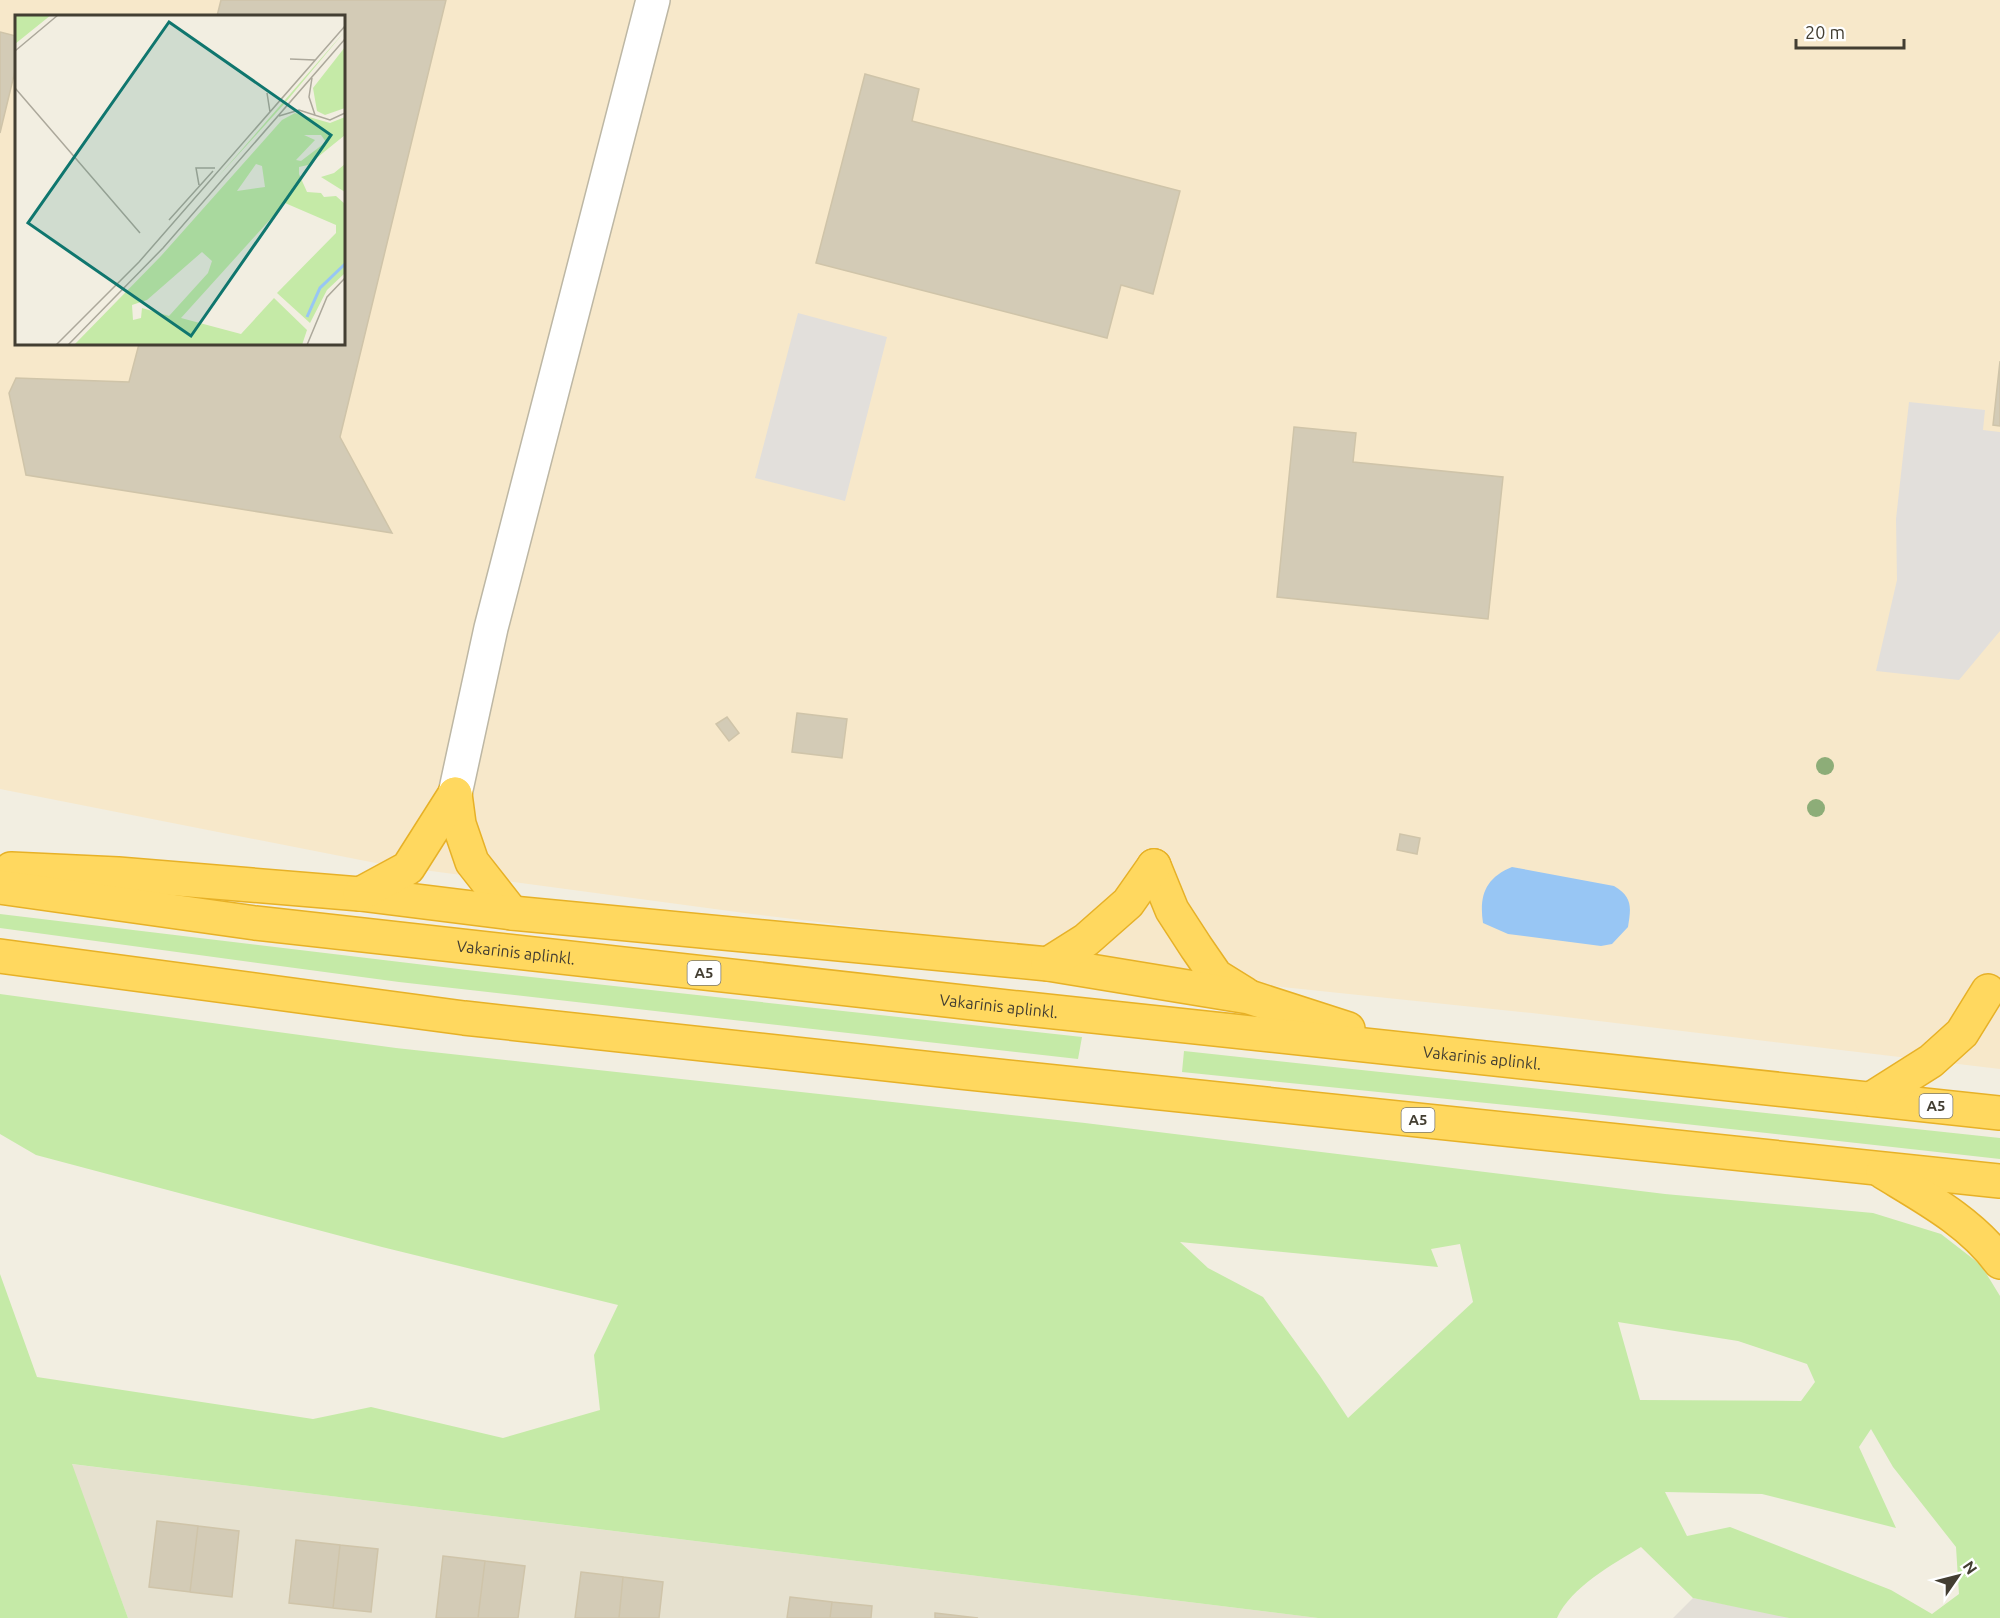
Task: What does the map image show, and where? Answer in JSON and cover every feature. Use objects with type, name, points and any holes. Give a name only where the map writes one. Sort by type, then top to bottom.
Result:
[{"type":"highway","points":[[360,894],[408,868],[455,794]]},
{"type":"highway","points":[[455,794],[459,824],[472,862],[512,913]]},
{"type":"highway","points":[[1048,964],[1086,940],[1128,903],[1154,866],[1172,910],[1216,976],[1249,997]]},
{"type":"highway","points":[[0,869],[118,874],[360,894],[512,913],[1048,964],[1249,997],[1410,1049]]},
{"type":"highway","name":"Vakarinis aplinkl.","points":[[0,887],[255,923],[1018,1008],[2000,1113]]},
{"type":"highway","name":"A5","points":[[0,956],[476,1019],[972,1074],[2000,1181]]},
{"type":"highway","points":[[1871,1099],[1931,1061],[1962,1033],[1988,991]]},
{"type":"highway","points":[[1876,1168],[1929,1200],[1969,1229],[2000,1262]]},
{"type":"street","points":[[455,794],[491,628],[653,0]]},
{"type":"shaded area","points":[[0,0],[2000,0],[2000,1069],[1532,1013],[1282,987],[1002,944],[752,914],[386,865],[0,789]]},
{"type":"shaded area","points":[[798,313],[887,337],[845,501],[755,478]]},
{"type":"shaded area","points":[[1909,402],[1985,410],[1983,430],[2000,432],[2000,631],[1959,680],[1876,671],[1897,580],[1896,519]]},
{"type":"shaded area","points":[[71,1464],[1318,1618],[128,1618]]},
{"type":"shaded area","points":[[1693,1598],[1780,1615],[1789,1618],[1673,1618]]},
{"type":"green space","points":[[0,914],[467,970],[1082,1037],[1078,1059],[399,982],[0,928]]},
{"type":"green space","points":[[0,994],[396,1048],[1085,1123],[1665,1194],[1873,1213],[1941,1234],[1981,1265],[2000,1296],[2000,1618],[1789,1618],[1693,1598],[1641,1547],[1582,1586],[1563,1607],[1557,1618],[1318,1618],[72,1464],[128,1618],[0,1618],[0,1274],[37,1377],[313,1419],[371,1407],[503,1438],[600,1410],[594,1355],[618,1305],[382,1247],[36,1155],[0,1134]],"holes":[[[1180,1242],[1438,1267],[1431,1249],[1460,1244],[1473,1302],[1348,1418],[1263,1297],[1208,1268]],[[1618,1322],[1738,1341],[1807,1364],[1815,1382],[1801,1401],[1640,1400]],[[1871,1429],[1893,1467],[1956,1547],[1959,1594],[1932,1614],[1891,1590],[1730,1527],[1687,1536],[1665,1492],[1762,1494],[1896,1528],[1859,1447]]]},
{"type":"green space","points":[[1184,1051],[2000,1138],[2000,1159],[1586,1113],[1182,1072]]},
{"type":"water","points":[[1512,867],[1614,886],[1628,899],[1630,914],[1628,927],[1612,944],[1601,946],[1508,934],[1483,923],[1482,904],[1486,889],[1490,882],[1503,871]]},
{"type":"building","points":[[221,0],[446,0],[340,437],[392,533],[26,475],[9,393],[16,378],[129,382],[139,345],[345,345],[345,15],[217,15]]},
{"type":"building","points":[[0,32],[15,36],[15,71],[0,133]]},
{"type":"building","points":[[865,74],[919,89],[912,121],[1180,191],[1153,294],[1121,285],[1107,338],[816,263]]},
{"type":"building","points":[[2000,361],[2000,426],[1993,425]]},
{"type":"building","points":[[1294,427],[1356,433],[1353,462],[1503,477],[1488,619],[1277,597]]},
{"type":"building","points":[[797,713],[847,719],[842,758],[792,752]]},
{"type":"building","points":[[727,717],[739,733],[729,741],[716,724]]},
{"type":"building","points":[[1400,834],[1420,838],[1417,854],[1397,850]]},
{"type":"building","points":[[157,1521],[198,1526],[190,1592],[149,1587]]},
{"type":"building","points":[[198,1526],[239,1531],[232,1597],[190,1592]]},
{"type":"building","points":[[296,1540],[340,1545],[333,1608],[289,1603]]},
{"type":"building","points":[[340,1545],[378,1549],[371,1612],[333,1608]]},
{"type":"building","points":[[443,1556],[485,1561],[478,1618],[436,1618]]},
{"type":"building","points":[[485,1561],[525,1566],[518,1618],[478,1618]]},
{"type":"building","points":[[581,1572],[623,1577],[619,1618],[575,1618]]},
{"type":"building","points":[[623,1577],[663,1582],[659,1618],[619,1618]]},
{"type":"building","points":[[790,1597],[832,1602],[830,1618],[787,1618]]},
{"type":"building","points":[[832,1602],[872,1606],[871,1618],[830,1618]]},
{"type":"building","points":[[935,1613],[978,1618],[935,1618]]}]
